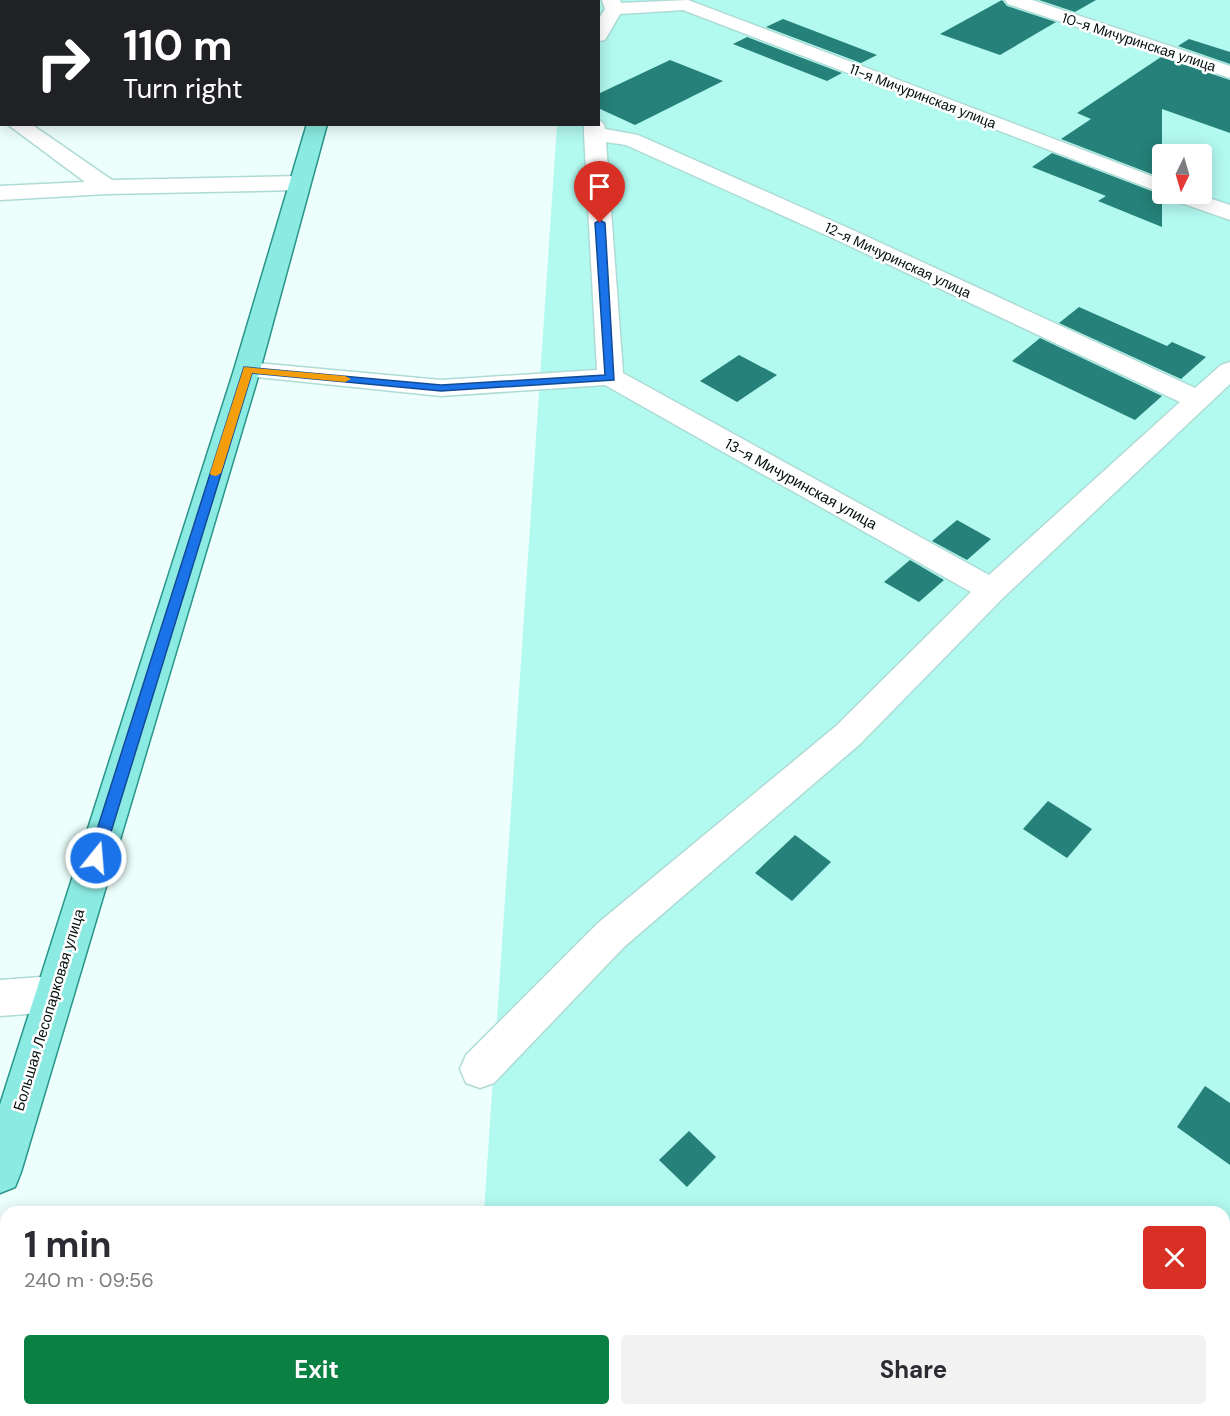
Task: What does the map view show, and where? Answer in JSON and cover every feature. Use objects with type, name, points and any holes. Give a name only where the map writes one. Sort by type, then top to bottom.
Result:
[{"type":"main road","name":"Большая Лесопарковая улица","points":[[0,1172],[247,370],[316,126]]},
{"type":"street","name":"10-я Мичуринская улица","points":[[1014,0],[1230,72]]},
{"type":"street","points":[[600,31],[612,4],[678,2]]},
{"type":"street","name":"11-я Мичуринская улица","points":[[678,2],[1152,183]]},
{"type":"street","points":[[19,126],[107,187]]},
{"type":"street","points":[[247,370],[441,388],[610,378],[594,129]]},
{"type":"street","name":"12-я Мичуринская улица","points":[[594,129],[631,139],[847,236],[1198,400]]},
{"type":"street","points":[[0,192],[299,183]]},
{"type":"street","points":[[1205,204],[1230,213]]},
{"type":"street","points":[[480,1069],[611,935],[848,735],[992,590],[1230,370]]},
{"type":"street","name":"13-я Мичуринская улица","points":[[610,378],[992,590]]},
{"type":"street","points":[[0,998],[54,994]]},
{"type":"shaded area","points":[[600,0],[1230,0],[1230,1206],[484,1206],[557,126],[600,126]]},
{"type":"building","points":[[1002,0],[1007,6],[1056,22],[1000,55],[940,34]]},
{"type":"building","points":[[1039,0],[1096,0],[1075,12]]},
{"type":"building","points":[[783,19],[877,55],[861,63],[766,27]]},
{"type":"building","points":[[747,37],[842,73],[827,81],[733,44]]},
{"type":"building","points":[[1189,39],[1230,52],[1230,64],[1178,46]]},
{"type":"building","points":[[1161,57],[1230,80],[1230,133],[1162,109],[1162,144],[1152,144],[1152,174],[1061,139],[1091,119],[1077,113]]},
{"type":"building","points":[[670,60],[723,81],[635,125],[600,109],[600,93]]},
{"type":"building","points":[[1052,153],[1152,191],[1152,204],[1162,204],[1162,227],[1098,201],[1106,196],[1032,167]]},
{"type":"building","points":[[1079,307],[1167,346],[1172,342],[1206,357],[1181,379],[1059,323]]},
{"type":"building","points":[[1040,338],[1162,396],[1135,420],[1012,361]]},
{"type":"building","points":[[739,355],[777,375],[737,402],[700,381]]},
{"type":"building","points":[[957,520],[991,539],[967,560],[932,541]]},
{"type":"building","points":[[910,560],[944,580],[919,602],[884,582]]},
{"type":"building","points":[[1048,801],[1092,829],[1067,858],[1023,829]]},
{"type":"building","points":[[795,835],[831,862],[792,901],[755,873]]},
{"type":"building","points":[[1205,1086],[1230,1103],[1230,1165],[1177,1127]]},
{"type":"building","points":[[689,1131],[716,1157],[687,1187],[659,1160]]},
{"type":"slow traffic","points":[[216,473],[247,370],[345,379]]},
{"type":"route","points":[[96,858],[247,370],[441,388],[610,378],[600,223]]}]
